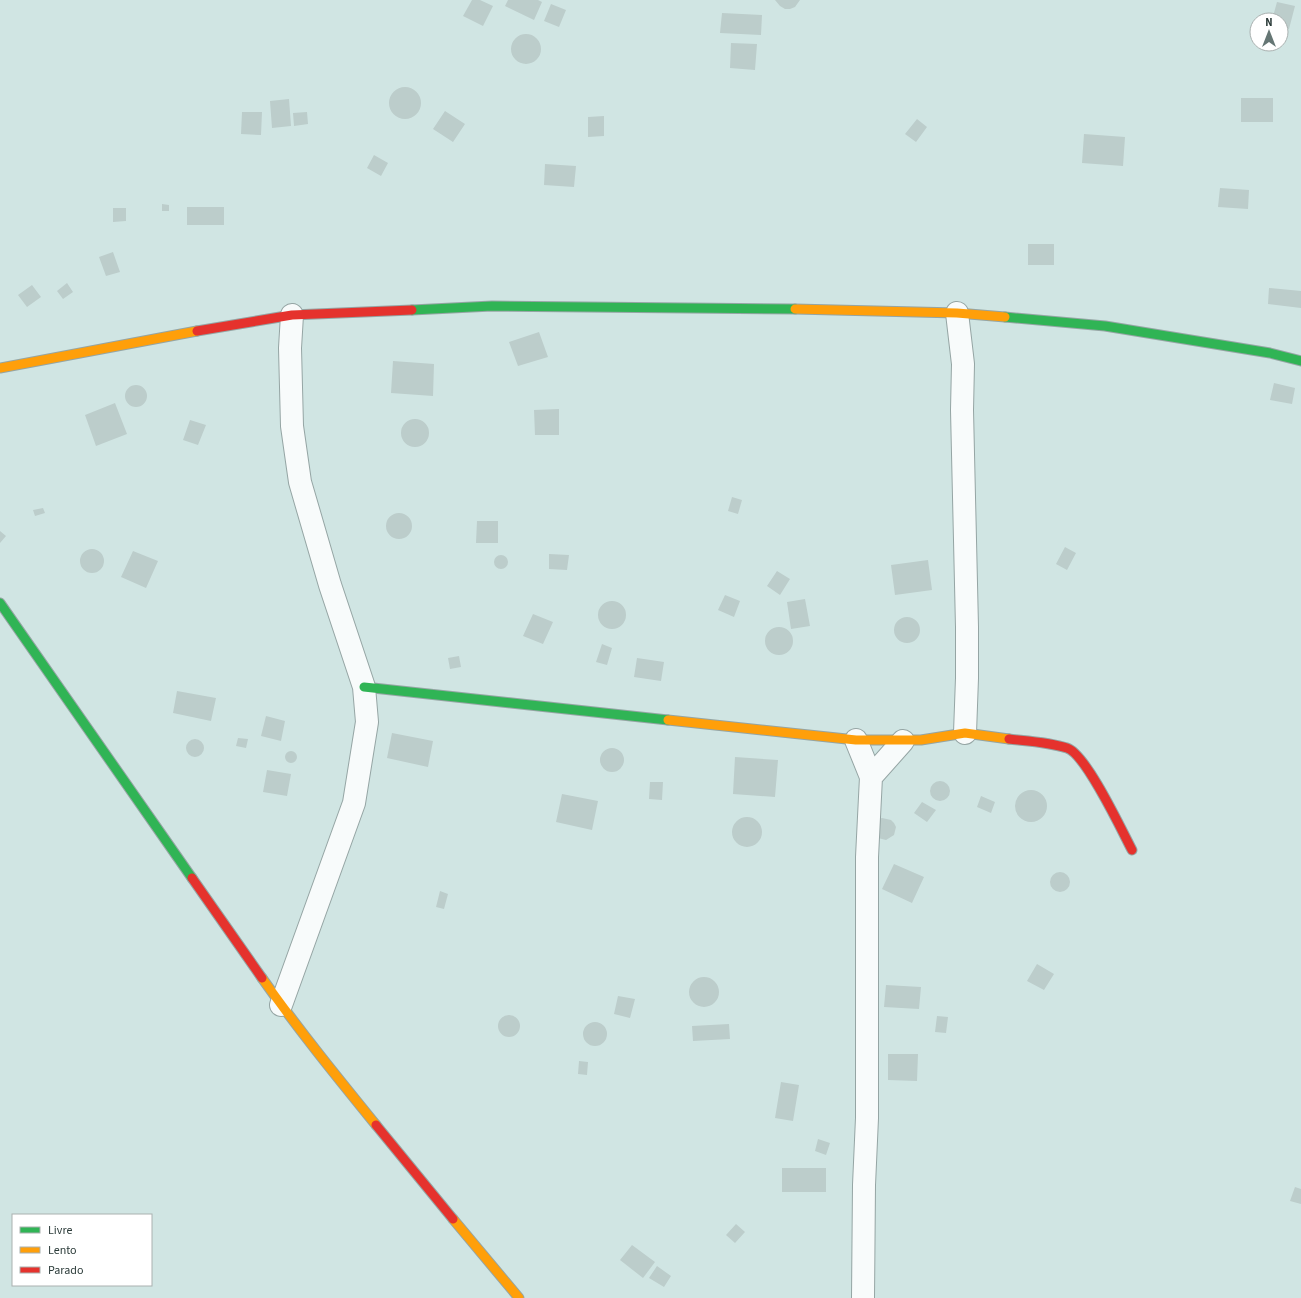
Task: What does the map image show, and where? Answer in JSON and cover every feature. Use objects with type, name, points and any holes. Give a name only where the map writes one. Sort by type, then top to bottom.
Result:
[{"type":"street","points":[[0,368],[292,314],[492,306],[754,308],[957,313],[1105,326],[1270,353],[1301,361]]},
{"type":"street","points":[[957,313],[963,364],[962,410],[967,627],[965,733]]},
{"type":"street","points":[[281,1005],[354,803],[368,722],[364,687],[330,585],[300,482],[292,426],[290,348],[292,314]]},
{"type":"street","points":[[0,603],[281,1005],[334,1074],[519,1298]]},
{"type":"street","points":[[364,687],[856,740],[903,741],[965,733],[1068,748],[1081,760],[1092,775],[1132,850]]},
{"type":"street","points":[[856,740],[871,777],[867,857],[867,1118],[862,1298]]},
{"type":"street","points":[[871,777],[903,741]]},
{"type":"building","points":[[472,0],[480,0],[493,6],[483,26],[463,16]]},
{"type":"building","points":[[508,0],[538,0],[542,2],[534,20],[505,6]]},
{"type":"building","points":[[775,0],[800,0],[795,7],[785,9]]},
{"type":"building","points":[[1277,2],[1295,6],[1289,29],[1289,12],[1274,12]]},
{"type":"building","points":[[551,4],[566,10],[559,27],[544,21]]},
{"type":"building","points":[[722,13],[762,15],[761,35],[720,33]]},
{"type":"building","points":[[526,34],[537,38],[541,49],[537,60],[526,64],[515,60],[511,49],[515,38]]},
{"type":"building","points":[[731,43],[757,44],[755,70],[730,68]]},
{"type":"building","points":[[402,87],[408,87],[418,94],[421,103],[420,109],[414,116],[408,119],[402,119],[392,112],[389,106],[389,100],[396,90]]},
{"type":"building","points":[[1241,98],[1273,98],[1273,122],[1241,122]]},
{"type":"building","points":[[289,99],[291,126],[272,128],[270,101]]},
{"type":"building","points":[[445,111],[465,124],[453,142],[433,129]]},
{"type":"building","points":[[242,112],[262,112],[261,135],[241,134]]},
{"type":"building","points":[[307,112],[308,124],[294,126],[293,113]]},
{"type":"building","points":[[604,116],[604,136],[588,137],[588,117]]},
{"type":"building","points":[[917,119],[927,127],[916,142],[905,134]]},
{"type":"building","points":[[1084,134],[1125,137],[1123,166],[1082,163]]},
{"type":"building","points":[[374,155],[388,163],[381,176],[367,168]]},
{"type":"building","points":[[545,164],[576,166],[574,187],[544,185]]},
{"type":"building","points":[[1220,188],[1249,190],[1248,209],[1218,207]]},
{"type":"building","points":[[162,204],[169,205],[169,211],[162,211]]},
{"type":"building","points":[[187,207],[224,207],[224,225],[187,225]]},
{"type":"building","points":[[113,208],[126,208],[126,221],[113,222]]},
{"type":"building","points":[[1028,244],[1054,244],[1054,265],[1028,265]]},
{"type":"building","points":[[113,252],[120,272],[106,276],[99,257]]},
{"type":"building","points":[[67,283],[73,292],[63,299],[57,291]]},
{"type":"building","points":[[32,285],[41,297],[27,307],[18,295]]},
{"type":"building","points":[[1269,288],[1301,291],[1301,308],[1268,304]]},
{"type":"building","points":[[539,332],[548,357],[518,366],[509,342]]},
{"type":"building","points":[[393,361],[434,364],[433,396],[391,393]]},
{"type":"building","points":[[1274,383],[1295,388],[1292,404],[1270,400]]},
{"type":"building","points":[[136,385],[144,388],[147,396],[144,404],[136,407],[128,404],[125,396],[128,388]]},
{"type":"building","points":[[115,403],[127,434],[96,446],[85,415]]},
{"type":"building","points":[[559,409],[559,435],[535,435],[534,410]]},
{"type":"building","points":[[415,419],[425,423],[429,433],[425,443],[415,447],[405,443],[401,433],[405,423]]},
{"type":"building","points":[[190,420],[206,425],[198,445],[183,440]]},
{"type":"building","points":[[732,497],[742,500],[738,514],[728,511]]},
{"type":"building","points":[[43,508],[45,513],[35,516],[33,510]]},
{"type":"building","points":[[399,513],[408,517],[412,526],[408,535],[399,539],[390,535],[386,526],[390,517]]},
{"type":"building","points":[[477,521],[498,521],[498,543],[476,543]]},
{"type":"building","points":[[0,531],[6,536],[0,543]]},
{"type":"building","points":[[1065,547],[1076,553],[1067,570],[1056,564]]},
{"type":"building","points":[[92,549],[97,550],[103,556],[103,566],[97,572],[92,573],[87,572],[81,566],[80,561],[81,556],[87,550]]},
{"type":"building","points":[[133,551],[158,561],[146,588],[121,577]]},
{"type":"building","points":[[549,554],[569,555],[567,570],[549,569]]},
{"type":"building","points":[[501,555],[506,557],[508,562],[506,567],[501,569],[496,567],[494,562],[496,557]]},
{"type":"building","points":[[928,560],[932,590],[895,595],[891,565]]},
{"type":"building","points":[[777,571],[790,579],[780,595],[767,586]]},
{"type":"building","points":[[725,595],[740,601],[734,617],[718,610]]},
{"type":"building","points":[[805,599],[810,626],[791,629],[787,602]]},
{"type":"building","points":[[612,601],[622,605],[626,615],[622,625],[612,629],[602,625],[598,615],[602,605]]},
{"type":"building","points":[[533,614],[553,622],[543,644],[523,636]]},
{"type":"building","points":[[907,617],[916,621],[920,630],[916,639],[907,643],[898,639],[894,630],[898,621]]},
{"type":"building","points":[[779,627],[789,631],[793,641],[789,651],[779,655],[769,651],[765,641],[769,631]]},
{"type":"building","points":[[602,644],[612,648],[607,665],[596,662]]},
{"type":"building","points":[[459,656],[461,667],[450,669],[448,658]]},
{"type":"building","points":[[637,658],[664,662],[661,681],[634,677]]},
{"type":"building","points":[[177,691],[216,698],[211,721],[173,713]]},
{"type":"building","points":[[266,716],[285,721],[281,741],[261,736]]},
{"type":"building","points":[[392,733],[433,741],[428,767],[387,758]]},
{"type":"building","points":[[238,738],[248,739],[246,748],[236,746]]},
{"type":"building","points":[[195,739],[201,742],[204,748],[201,754],[195,757],[189,754],[186,748],[189,742]]},
{"type":"building","points":[[607,748],[617,748],[624,755],[624,765],[617,772],[607,772],[600,765],[600,755]]},
{"type":"building","points":[[291,751],[295,753],[297,757],[295,761],[291,763],[287,761],[285,757],[287,753]]},
{"type":"building","points":[[735,757],[778,760],[775,797],[733,794]]},
{"type":"building","points":[[267,770],[291,774],[287,796],[263,792]]},
{"type":"building","points":[[940,781],[947,784],[950,791],[947,798],[940,801],[933,798],[930,791],[933,784]]},
{"type":"building","points":[[650,782],[663,782],[662,800],[649,799]]},
{"type":"building","points":[[1028,790],[1034,790],[1044,797],[1047,806],[1046,812],[1040,819],[1034,822],[1028,822],[1018,815],[1015,809],[1015,803],[1022,793]]},
{"type":"building","points":[[562,794],[598,801],[592,830],[556,822]]},
{"type":"building","points":[[981,796],[995,802],[991,813],[977,807]]},
{"type":"building","points":[[922,802],[936,810],[927,822],[914,813]]},
{"type":"building","points":[[747,817],[753,818],[761,826],[761,838],[753,846],[747,847],[741,846],[733,838],[732,832],[733,826],[741,818]]},
{"type":"building","points":[[882,818],[891,820],[896,827],[894,835],[886,840],[878,838],[878,819]]},
{"type":"building","points":[[894,864],[924,877],[912,903],[882,889]]},
{"type":"building","points":[[1060,872],[1067,875],[1070,882],[1067,889],[1060,892],[1053,889],[1050,882],[1053,875]]},
{"type":"building","points":[[440,891],[448,894],[444,909],[436,907]]},
{"type":"building","points":[[1037,964],[1054,974],[1044,990],[1027,981]]},
{"type":"building","points":[[704,977],[715,981],[719,992],[715,1003],[704,1007],[693,1003],[689,992],[693,981]]},
{"type":"building","points":[[886,985],[921,987],[919,1009],[884,1007]]},
{"type":"building","points":[[618,996],[635,999],[630,1018],[614,1014]]},
{"type":"building","points":[[509,1015],[517,1018],[520,1026],[517,1034],[509,1037],[501,1034],[498,1026],[501,1018]]},
{"type":"building","points":[[937,1016],[948,1017],[946,1033],[935,1032]]},
{"type":"building","points":[[595,1022],[604,1025],[607,1034],[604,1043],[595,1046],[586,1043],[583,1034],[586,1025]]},
{"type":"building","points":[[729,1024],[730,1039],[693,1041],[692,1026]]},
{"type":"building","points":[[888,1054],[918,1054],[917,1081],[888,1080]]},
{"type":"building","points":[[579,1061],[588,1062],[587,1075],[578,1074]]},
{"type":"building","points":[[781,1082],[799,1085],[793,1121],[775,1118]]},
{"type":"building","points":[[818,1139],[830,1143],[826,1155],[815,1151]]},
{"type":"building","points":[[782,1168],[826,1168],[826,1192],[782,1192]]},
{"type":"building","points":[[1295,1187],[1301,1189],[1301,1204],[1290,1201]]},
{"type":"building","points":[[736,1224],[745,1232],[735,1243],[726,1235]]},
{"type":"building","points":[[632,1245],[655,1262],[643,1278],[620,1260]]},
{"type":"building","points":[[657,1266],[671,1276],[664,1287],[649,1278]]},
{"type":"traffic: fast","points":[[412,310],[492,306],[795,309]]},
{"type":"traffic: fast","points":[[1005,317],[1105,326],[1270,353],[1301,361]]},
{"type":"traffic: fast","points":[[0,603],[192,878]]},
{"type":"traffic: fast","points":[[364,687],[668,720]]},
{"type":"traffic: slow","points":[[795,309],[957,313],[1005,317]]},
{"type":"traffic: slow","points":[[0,368],[197,331]]},
{"type":"traffic: slow","points":[[668,720],[856,740],[921,740],[965,733],[1009,739]]},
{"type":"traffic: slow","points":[[262,978],[332,1071],[376,1125]]},
{"type":"traffic: slow","points":[[453,1219],[519,1298]]},
{"type":"traffic: jam","points":[[197,331],[292,315],[412,310]]},
{"type":"traffic: jam","points":[[1009,739],[1053,744],[1067,748],[1075,753],[1093,777],[1112,810],[1132,850]]},
{"type":"traffic: jam","points":[[192,878],[262,978]]},
{"type":"traffic: jam","points":[[376,1125],[453,1219]]}]
